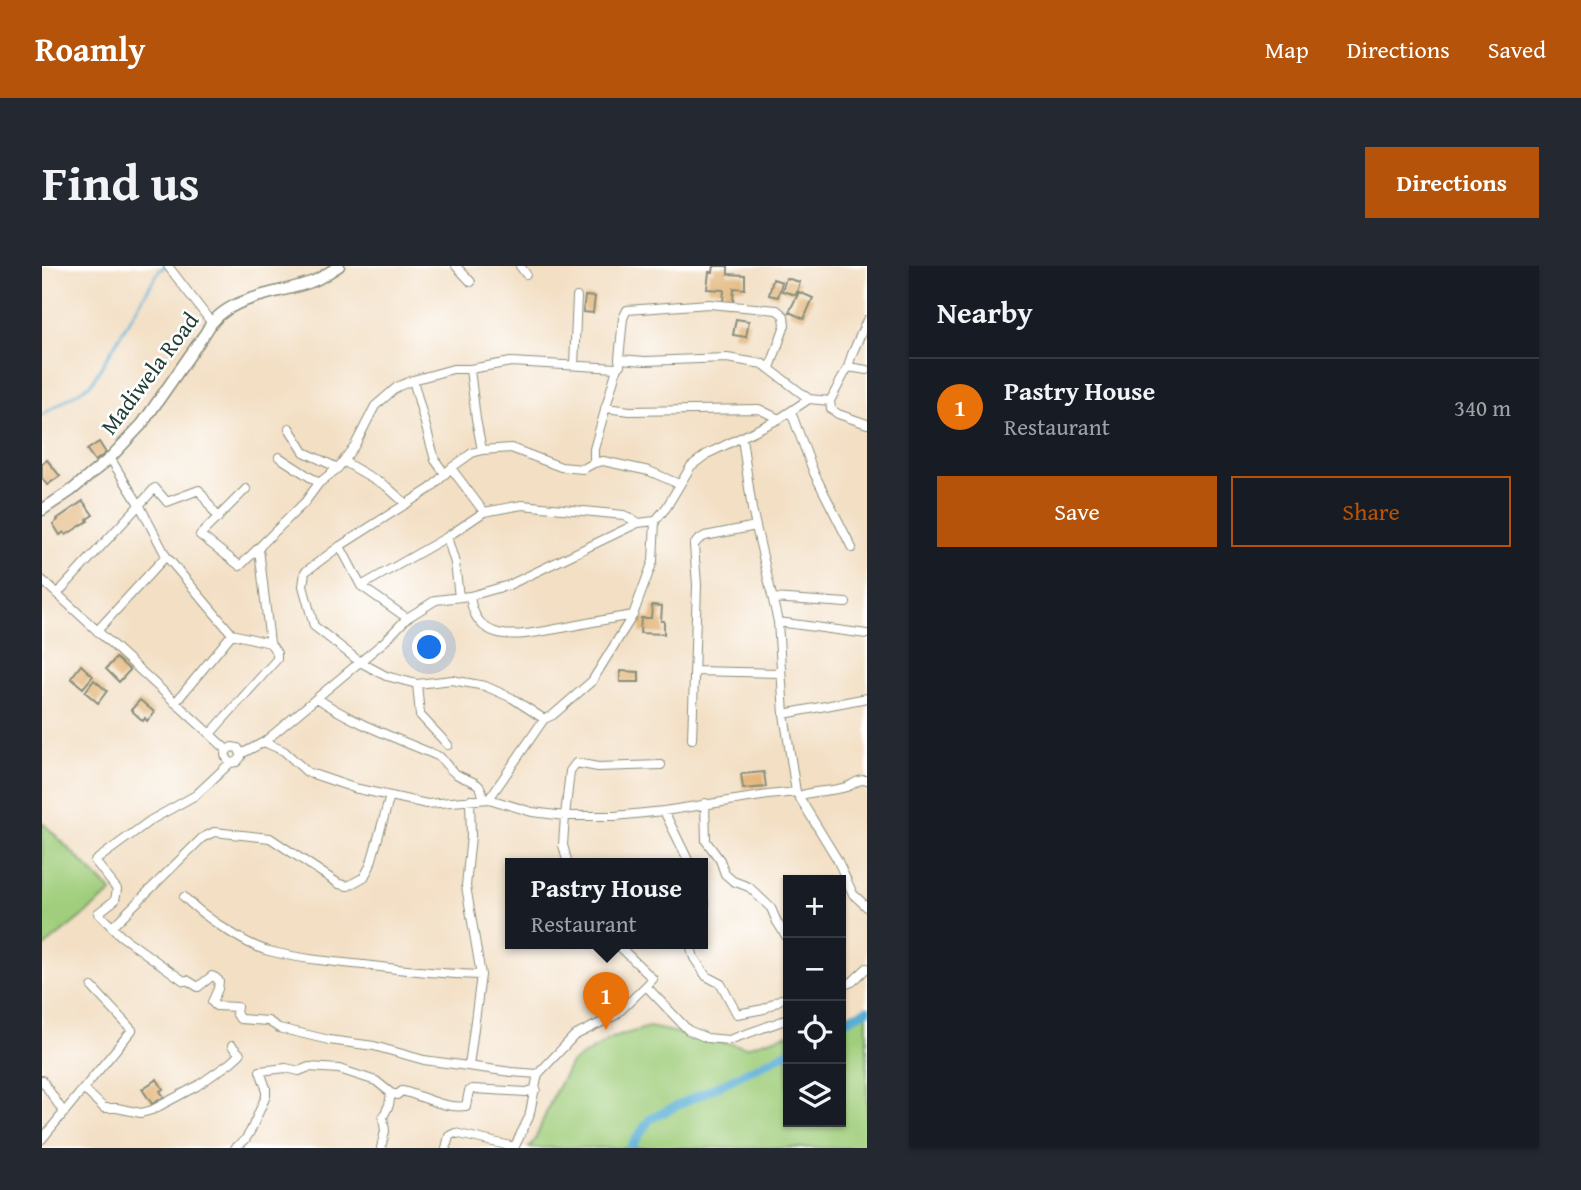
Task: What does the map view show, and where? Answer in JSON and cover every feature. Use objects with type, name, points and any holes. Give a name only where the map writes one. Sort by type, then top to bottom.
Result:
[{"type":"main road","name":"Madiwela Road","points":[[42,510],[72,490],[110,458],[142,424],[211,322],[240,302],[313,282],[340,266]]},
{"type":"street","points":[[168,266],[211,322]]},
{"type":"street","points":[[456,266],[471,282]]},
{"type":"street","points":[[520,266],[526,274]]},
{"type":"street","points":[[574,365],[577,297]]},
{"type":"street","points":[[594,463],[594,449],[618,364],[623,318],[627,310],[709,304],[777,310],[784,316],[785,325],[770,368]]},
{"type":"street","points":[[867,320],[831,401],[831,409],[838,414],[867,424]]},
{"type":"street","points":[[246,489],[200,535],[240,566],[305,502],[320,483],[341,465],[355,445],[375,406],[397,387],[453,369],[511,362],[574,365],[727,358],[763,365],[809,399],[831,401]]},
{"type":"street","points":[[848,367],[867,370]]},
{"type":"street","points":[[470,369],[475,419],[482,450]]},
{"type":"street","points":[[413,380],[436,460],[484,512]]},
{"type":"street","points":[[486,799],[544,719],[553,715],[592,681],[633,615],[653,561],[655,521],[691,466],[707,454],[779,419],[809,399]]},
{"type":"street","points":[[606,408],[630,411],[759,409],[779,419]]},
{"type":"street","points":[[791,412],[814,472],[852,548]]},
{"type":"street","points":[[289,428],[304,452],[341,465],[386,486],[407,504]]},
{"type":"street","points":[[742,438],[752,509],[778,622],[784,713],[797,794],[837,859],[853,894],[867,906]]},
{"type":"street","points":[[544,719],[512,698],[485,686],[452,680],[417,684],[386,676],[360,662],[314,626],[303,586],[305,572],[340,546],[431,488],[472,453],[482,450],[511,448],[561,467],[583,469],[603,461],[649,471],[680,484]]},
{"type":"street","points":[[279,457],[320,483]]},
{"type":"street","points":[[110,458],[140,506],[166,556],[232,634],[270,642]]},
{"type":"street","points":[[57,594],[155,488],[167,502],[199,490],[218,518]]},
{"type":"street","points":[[361,586],[447,537],[484,512],[522,505],[624,515],[638,523]]},
{"type":"street","points":[[241,754],[232,747],[227,750],[225,758],[230,762],[237,762],[241,754],[264,742],[385,641],[407,618],[436,600],[470,596],[509,585],[638,523],[655,521]]},
{"type":"street","points":[[692,739],[697,585],[694,545],[705,536],[756,526]]},
{"type":"street","points":[[447,537],[455,563],[459,597]]},
{"type":"street","points":[[340,546],[361,586],[407,618]]},
{"type":"street","points":[[210,734],[277,659],[278,653],[270,642],[259,549]]},
{"type":"street","points":[[97,631],[166,556]]},
{"type":"street","points":[[42,580],[227,750]]},
{"type":"street","points":[[470,596],[478,620],[488,629],[506,636],[633,615]]},
{"type":"street","points":[[773,598],[846,603]]},
{"type":"street","points":[[778,622],[867,634]]},
{"type":"street","points":[[176,703],[232,634]]},
{"type":"street","points":[[694,671],[781,673]]},
{"type":"street","points":[[417,684],[420,715],[448,745]]},
{"type":"street","points":[[317,698],[334,710],[440,757],[458,776],[478,783],[486,799]]},
{"type":"street","points":[[784,713],[867,698]]},
{"type":"street","points":[[264,742],[284,751],[307,772],[354,788],[426,804],[486,799],[532,812],[565,816],[615,816],[664,811],[705,803],[848,787],[855,781],[867,780]]},
{"type":"street","points":[[230,762],[196,795],[151,820],[95,862],[117,889],[115,900],[98,913],[121,936],[184,981],[187,980],[198,987],[212,976],[216,978],[219,981],[218,989],[212,1002],[216,1006],[237,1007],[236,1013],[240,1018],[268,1021],[279,1028],[329,1040],[374,1046],[424,1060],[538,1074]]},
{"type":"street","points":[[566,858],[563,845],[565,816],[570,771],[576,763],[598,767],[661,765]]},
{"type":"street","points":[[112,926],[202,838],[214,832],[270,838],[339,884],[348,886],[364,877],[370,866],[390,796]]},
{"type":"street","points":[[469,1066],[481,975],[466,886],[471,836],[470,800]]},
{"type":"street","points":[[705,803],[706,841],[720,860],[725,874],[733,881],[748,887],[771,908],[787,938]]},
{"type":"street","points":[[664,811],[687,858]]},
{"type":"street","points":[[184,897],[245,941],[268,951],[432,973],[481,975]]},
{"type":"street","points":[[606,1030],[616,1016],[653,979],[622,949]]},
{"type":"street","points":[[691,949],[706,976],[721,984],[737,1014],[764,1009],[783,999]]},
{"type":"street","points":[[846,984],[867,968]]},
{"type":"street","points":[[646,986],[688,1030],[708,1038],[730,1040],[783,1021]]},
{"type":"street","points":[[42,1139],[132,1030],[92,987]]},
{"type":"street","points":[[446,1148],[449,1136],[455,1133],[515,1147],[529,1116],[538,1074],[574,1036],[616,1016]]},
{"type":"street","points":[[84,1089],[104,1108],[141,1113],[152,1110],[221,1070],[240,1054],[232,1046]]},
{"type":"street","points":[[235,1148],[245,1140],[251,1130],[265,1096],[266,1088],[260,1071],[286,1068],[299,1071],[309,1067],[339,1069],[376,1082],[397,1095],[402,1091],[456,1108],[466,1106],[469,1091],[472,1089],[526,1092],[536,1089]]},
{"type":"street","points":[[42,1080],[64,1113]]},
{"type":"street","points":[[381,1148],[385,1131],[383,1117],[391,1093]]},
{"type":"green space","points":[[42,822],[112,892],[44,947],[42,945]]},
{"type":"green space","points":[[867,1008],[867,1148],[529,1148],[571,1063],[612,1038],[649,1027],[746,1047],[783,1036],[783,1127],[846,1127],[846,1014]]},
{"type":"building","points":[[714,266],[728,266],[728,274],[745,275],[745,289],[734,288],[733,303],[723,302],[724,290],[707,289],[709,272],[713,272]]},
{"type":"building","points":[[786,278],[800,282],[796,295],[782,291]]},
{"type":"building","points":[[773,279],[782,282],[778,297],[769,295]]},
{"type":"building","points":[[799,292],[813,298],[804,319],[789,312]]},
{"type":"building","points":[[585,296],[595,297],[593,313],[583,312]]},
{"type":"building","points":[[736,319],[749,321],[746,337],[733,335]]},
{"type":"building","points":[[99,442],[106,453],[95,461],[87,450]]},
{"type":"building","points":[[47,460],[60,476],[47,485],[42,478],[42,464]]},
{"type":"building","points":[[83,501],[93,515],[66,535],[64,532],[60,535],[53,524]]},
{"type":"building","points":[[652,605],[662,606],[664,634],[640,633],[641,618],[651,618]]},
{"type":"building","points":[[116,658],[130,670],[119,682],[106,669]]},
{"type":"building","points":[[81,665],[93,676],[83,688],[71,678]]},
{"type":"building","points":[[620,671],[639,672],[639,682],[620,682]]},
{"type":"building","points":[[94,680],[107,691],[98,703],[85,692]]},
{"type":"building","points":[[140,700],[154,712],[147,721],[145,718],[143,721],[131,710]]},
{"type":"building","points":[[764,772],[766,787],[743,789],[741,774]]},
{"type":"building","points":[[157,1079],[164,1097],[152,1104],[142,1089]]},
{"type":"waterway","points":[[42,415],[91,384],[159,271],[165,266]]},
{"type":"waterway","points":[[846,1020],[867,1010]]},
{"type":"waterway","points":[[630,1148],[650,1119],[783,1054]]},
{"type":"place","name":"Pastry House","points":[[606,1030]]}]
